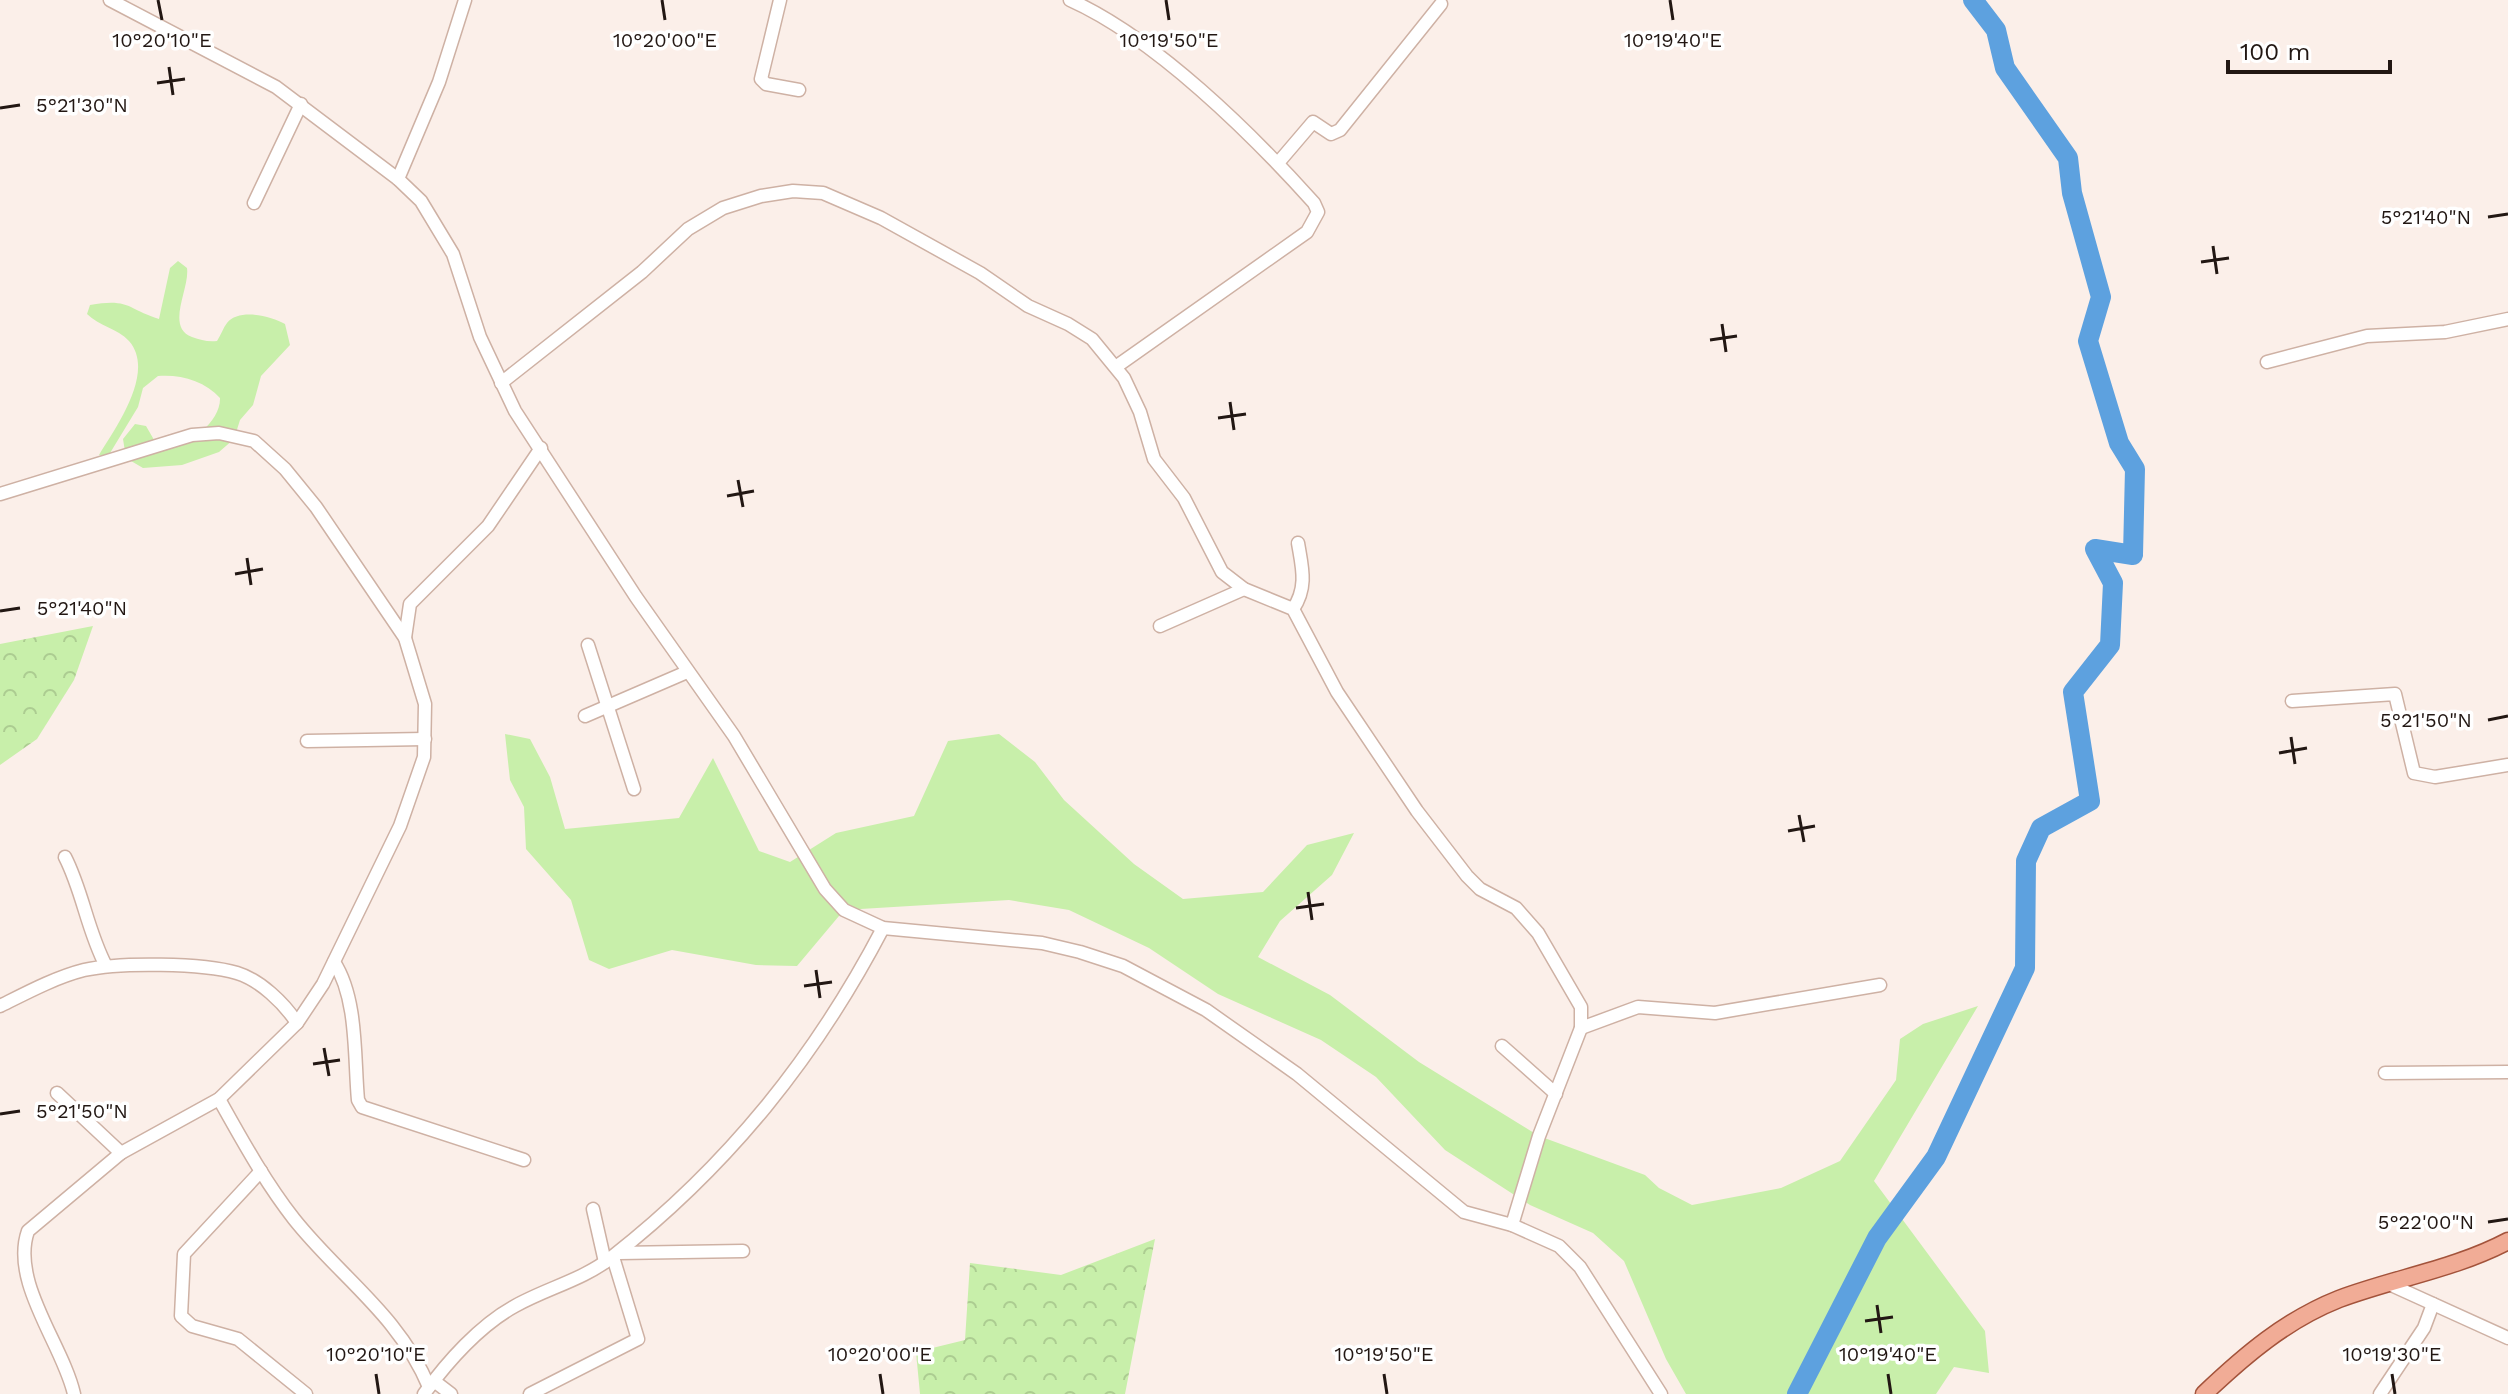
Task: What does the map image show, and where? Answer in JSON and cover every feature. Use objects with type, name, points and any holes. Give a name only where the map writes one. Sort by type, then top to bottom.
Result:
[{"type":"main road","points":[[2204,1394],[2246,1354],[2274,1333],[2340,1299],[2464,1260],[2508,1241]]},
{"type":"street","points":[[110,0],[301,104],[398,179],[421,201],[446,239],[501,383],[687,672],[734,736],[825,889],[844,910],[883,928],[1042,943],[1123,966],[1206,1010],[1297,1074],[1464,1212],[1512,1225],[1559,1246],[1580,1267],[1661,1394]]},
{"type":"street","points":[[398,179],[439,82],[465,0]]},
{"type":"street","points":[[780,0],[761,79],[766,84],[799,90]]},
{"type":"street","points":[[1070,0],[1100,15],[1166,62],[1278,163],[1314,203],[1316,220],[1307,232],[1117,366]]},
{"type":"street","points":[[1278,163],[1313,122],[1331,134],[1340,130],[1441,4]]},
{"type":"street","points":[[254,203],[301,104]]},
{"type":"street","points":[[501,383],[642,272],[688,229],[723,208],[793,191],[823,193],[881,218],[980,273],[1028,306],[1092,339],[1117,366],[1140,412],[1154,459],[1184,498],[1222,572],[1244,589],[1293,609],[1337,692],[1417,811],[1467,876],[1480,889],[1516,908],[1538,933],[1578,1000],[1581,1028],[1512,1225]]},
{"type":"street","points":[[2267,362],[2367,336],[2445,332],[2508,319]]},
{"type":"street","points":[[0,494],[192,435],[240,436],[269,452],[316,507],[405,638],[425,704],[425,739],[420,772],[400,826],[334,962],[297,1023],[219,1099],[121,1153],[63,1203],[39,1218],[28,1231],[23,1246],[34,1295],[74,1394]]},
{"type":"street","points":[[405,638],[410,604],[488,526],[541,448]]},
{"type":"street","points":[[1293,609],[1303,591],[1304,579],[1298,543]]},
{"type":"street","points":[[1160,626],[1244,589]]},
{"type":"street","points":[[588,645],[634,789]]},
{"type":"street","points":[[585,716],[687,672]]},
{"type":"street","points":[[2292,701],[2395,694],[2414,773],[2435,777],[2508,765]]},
{"type":"street","points":[[307,741],[425,739]]},
{"type":"street","points":[[65,857],[79,886],[91,937],[106,966]]},
{"type":"street","points":[[429,1387],[500,1315],[611,1257],[678,1201],[768,1108],[838,1006],[883,928]]},
{"type":"street","points":[[334,962],[343,981],[349,1009],[358,1100],[362,1107],[524,1160]]},
{"type":"street","points":[[0,1006],[81,971],[106,966],[149,965],[236,973],[256,983],[289,1010],[297,1023]]},
{"type":"street","points":[[1581,1028],[1638,1007],[1715,1013],[1880,985]]},
{"type":"street","points":[[289,1010],[306,1009]]},
{"type":"street","points":[[1502,1046],[1556,1094]]},
{"type":"street","points":[[2385,1073],[2508,1072]]},
{"type":"street","points":[[57,1093],[121,1153]]},
{"type":"street","points":[[219,1099],[261,1171],[296,1222],[387,1318],[420,1365],[429,1387]]},
{"type":"street","points":[[261,1171],[184,1254],[181,1316],[192,1326],[238,1339],[306,1394]]},
{"type":"street","points":[[530,1394],[638,1339],[593,1209]]},
{"type":"street","points":[[611,1257],[743,1251]]},
{"type":"street","points":[[2389,1284],[2508,1338]]},
{"type":"street","points":[[2380,1394],[2424,1328],[2433,1304]]},
{"type":"street","points":[[429,1387],[451,1394]]},
{"type":"green space","points":[[178,261],[187,268],[179,316],[184,332],[201,340],[217,341],[232,318],[255,315],[285,324],[290,345],[261,376],[253,405],[240,420],[234,439],[219,452],[182,465],[143,468],[126,458],[123,439],[135,424],[146,426],[157,445],[178,444],[207,426],[219,408],[220,398],[192,380],[158,376],[143,388],[138,407],[107,458],[99,455],[123,415],[136,383],[138,368],[136,354],[129,341],[87,314],[90,305],[113,303],[159,319],[170,268]]},
{"type":"green space","points":[[93,626],[74,680],[37,739],[0,765],[0,644]]},
{"type":"green space","points":[[505,734],[530,739],[550,777],[565,829],[679,818],[713,758],[759,851],[790,862],[836,833],[914,816],[948,741],[999,734],[1035,762],[1064,800],[1134,864],[1183,899],[1263,892],[1307,845],[1354,833],[1332,875],[1280,921],[1258,957],[1330,995],[1419,1062],[1539,1136],[1645,1175],[1659,1188],[1692,1205],[1781,1188],[1840,1161],[1896,1080],[1900,1039],[1923,1024],[1978,1006],[1874,1181],[1985,1331],[1989,1373],[1954,1367],[1936,1394],[1686,1394],[1666,1359],[1624,1261],[1593,1233],[1530,1205],[1445,1150],[1376,1077],[1321,1040],[1218,994],[1149,948],[1069,910],[1009,900],[844,910],[797,966],[756,965],[672,950],[609,969],[589,960],[571,900],[526,849],[524,807],[510,780]]},
{"type":"green space","points":[[1155,1239],[1125,1394],[920,1394],[916,1352],[965,1340],[970,1263],[1061,1275]]},
{"type":"waterway","points":[[1797,1394],[1877,1238],[1936,1157],[2025,968],[2026,861],[2041,828],[2090,801],[2073,692],[2110,645],[2113,583],[2095,549],[2133,555],[2135,469],[2119,443],[2088,341],[2101,297],[2072,193],[2068,158],[2005,68],[1996,30],[1973,0]]}]
